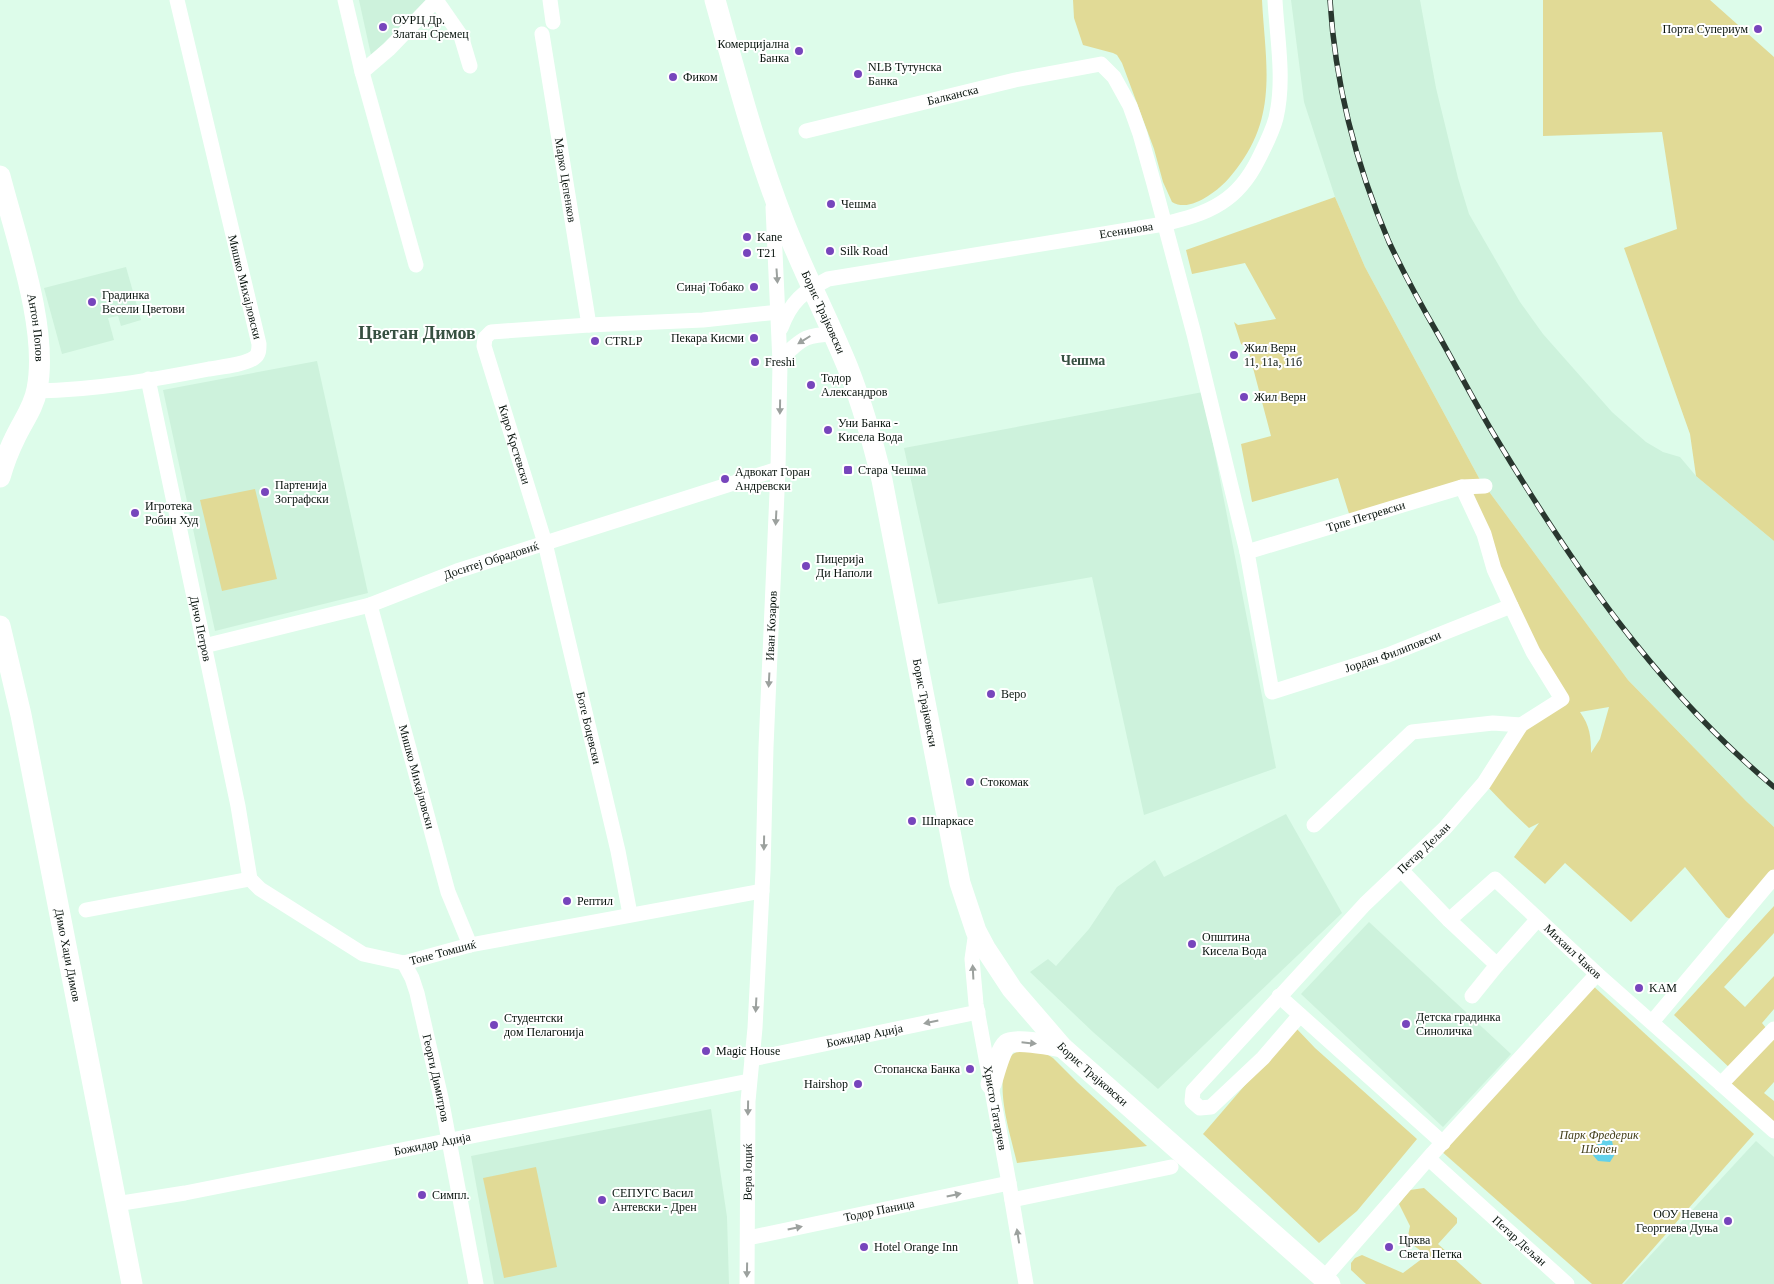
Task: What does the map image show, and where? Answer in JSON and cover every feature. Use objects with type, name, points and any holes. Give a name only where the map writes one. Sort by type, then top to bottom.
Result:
[{"type":"street","name":"Мишко Михајловски","points":[[37,391],[90,388],[148,379],[246,361],[258,355],[259,344],[177,0]]},
{"type":"street","points":[[345,0],[362,72],[416,265]]},
{"type":"street","points":[[362,72],[389,49],[436,0],[461,36],[470,66]]},
{"type":"street","points":[[550,0],[553,22]]},
{"type":"street","name":"Борис Трајковски","points":[[715,0],[740,88],[784,225],[856,389],[878,463],[960,883],[976,931],[1012,989],[1062,1047],[1327,1281]]},
{"type":"street","name":"Есенинова","points":[[812,287],[828,279],[1164,224],[1205,212],[1222,202],[1245,180],[1264,148],[1274,125],[1279,95],[1275,0]]},
{"type":"street","name":"Марко Цепенков","points":[[542,34],[590,325]]},
{"type":"street","name":"Балканска","points":[[806,131],[1015,80],[1101,64],[1114,77],[1130,106],[1140,134],[1164,224]]},
{"type":"street","name":"Антон Попов","points":[[0,176],[35,315],[39,362],[37,391],[30,410],[7,443],[0,477]]},
{"type":"street","name":"Иван Козаров","points":[[752,1059],[762,891],[778,469],[780,359],[773,193]]},
{"type":"street","points":[[1164,224],[1194,334],[1248,552]]},
{"type":"street","points":[[779,332],[791,306],[812,287]]},
{"type":"street","points":[[590,325],[703,320],[779,312]]},
{"type":"street","name":"Киро Крстевски","points":[[545,543],[484,346],[485,338],[492,332],[590,325]]},
{"type":"street","points":[[780,359],[806,337],[833,334]]},
{"type":"street","name":"Дичо Петров","points":[[148,379],[238,806],[250,879]]},
{"type":"street","name":"Доситеј Обрадовиќ","points":[[204,646],[370,605],[457,571],[778,469]]},
{"type":"street","name":"Трпе Петревски","points":[[1248,552],[1462,487],[1485,486]]},
{"type":"street","points":[[1462,487],[1484,534],[1494,569],[1511,606]]},
{"type":"street","name":"Боте Боцевски","points":[[545,543],[618,851],[630,914]]},
{"type":"street","name":"Јордан Филиповски","points":[[1248,552],[1272,692],[1388,655],[1511,606]]},
{"type":"street","name":"Мишко Михајловски","points":[[370,605],[448,892],[470,945]]},
{"type":"street","name":"Петар Дељан","points":[[1300,1015],[1263,1058],[1212,1107],[1200,1108],[1192,1101],[1193,1090],[1365,904],[1445,828],[1484,783],[1521,725],[1562,699],[1533,652],[1511,606]]},
{"type":"street","name":"Димо Хаџи Димов","points":[[0,626],[23,724],[132,1284]]},
{"type":"street","points":[[1314,825],[1412,732],[1493,723],[1521,725]]},
{"type":"street","points":[[1401,870],[1449,920],[1497,965]]},
{"type":"street","points":[[1652,1022],[1774,878]]},
{"type":"street","points":[[86,910],[250,879]]},
{"type":"street","name":"Тоне Томшиќ","points":[[250,879],[260,889],[363,954],[404,963],[470,945],[762,891]]},
{"type":"street","name":"Михаил Чаков","points":[[1449,920],[1495,879],[1537,920],[1774,1131]]},
{"type":"street","points":[[1472,996],[1537,920]]},
{"type":"street","name":"Христо Татарчев","points":[[976,931],[972,959],[975,996],[1026,1284]]},
{"type":"street","name":"Георги Димитров","points":[[404,963],[417,993],[449,1140],[476,1284]]},
{"type":"street","points":[[1327,1281],[1443,1143],[1597,974]]},
{"type":"street","points":[[1280,996],[1443,1143]]},
{"type":"street","name":"Божидар Аџија","points":[[752,1059],[978,1012]]},
{"type":"street","points":[[1720,1084],[1774,1029]]},
{"type":"street","points":[[991,1084],[1003,1050],[1008,1043],[1016,1041],[1062,1047]]},
{"type":"street","name":"Вера Јоциќ","points":[[747,1284],[750,1081],[752,1059]]},
{"type":"street","name":"Божидар Аџија","points":[[116,1204],[186,1193],[750,1081]]},
{"type":"street","name":"Петар Дељан","points":[[1429,1159],[1567,1284]]},
{"type":"street","points":[[1012,1200],[1171,1166]]},
{"type":"street","name":"Тодор Паница","points":[[748,1238],[1009,1183]]},
{"type":"shaded area","name":"ОУРЦ Др. Златан Сремец","points":[[359,0],[430,0],[371,55]]},
{"type":"shaded area","points":[[1291,0],[1420,0],[1436,88],[1458,178],[1469,214],[1520,302],[1543,334],[1612,412],[1646,442],[1663,452],[1680,457],[1696,476],[1774,541],[1774,827],[1746,801],[1628,680],[1479,478],[1365,267],[1335,197],[1304,102]]},
{"type":"shaded area","name":"Градинка Весели Цветови","points":[[126,267],[141,320],[121,326],[118,316],[108,318],[114,340],[62,354],[44,288]]},
{"type":"shaded area","name":"Партенија Зографски","points":[[317,361],[368,593],[215,631],[163,390]]},
{"type":"shaded area","points":[[1203,392],[1276,768],[1144,815],[1092,577],[938,604],[904,448]]},
{"type":"shaded area","name":"Општина Кисела Вода","points":[[1286,814],[1342,913],[1158,1089],[1093,1032],[1030,972],[1048,959],[1056,966],[1089,929],[1117,887],[1155,860],[1164,877]]},
{"type":"shaded area","name":"Детска градинка Синоличка","points":[[1369,922],[1511,1054],[1443,1127],[1301,994]]},
{"type":"shaded area","name":"СЕПУГС Васил Антевски - Дрен","points":[[711,1109],[727,1217],[729,1284],[494,1284],[471,1156]]},
{"type":"shaded area","name":"ООУ Невена Георгиева Дуња","points":[[1756,1141],[1774,1157],[1774,1284],[1624,1284]]},
{"type":"green space","points":[[1073,0],[1262,0],[1266,85],[1260,125],[1252,144],[1240,164],[1213,193],[1199,201],[1186,205],[1172,202],[1163,182],[1154,149],[1122,63],[1117,55],[1113,53],[1083,45],[1074,18]]},
{"type":"green space","points":[[1543,0],[1710,0],[1774,57],[1774,541],[1696,476],[1690,434],[1624,248],[1677,229],[1662,132],[1543,136]]},
{"type":"green space","points":[[1335,197],[1365,267],[1479,478],[1628,680],[1746,801],[1774,827],[1774,877],[1737,922],[1726,917],[1685,867],[1631,922],[1565,863],[1545,884],[1514,857],[1539,823],[1529,828],[1484,783],[1521,725],[1562,699],[1462,487],[1351,520],[1338,478],[1252,502],[1241,444],[1271,436],[1248,349],[1241,344],[1234,322],[1238,325],[1276,319],[1245,263],[1192,274],[1186,250]],"holes":[[[1609,707],[1600,739],[1591,753],[1589,732],[1580,712]]]},
{"type":"green space","points":[[255,489],[277,579],[222,591],[200,500]]},
{"type":"green space","points":[[1774,906],[1774,933],[1724,987],[1745,1007],[1774,976],[1774,1009],[1762,1023],[1770,1033],[1774,1029],[1774,1082],[1764,1093],[1774,1101],[1774,1131],[1721,1084],[1733,1071],[1674,1015]]},
{"type":"green space","name":"Парк Фредерик Шопен","points":[[1591,984],[1754,1134],[1622,1284],[1592,1284],[1440,1150]]},
{"type":"green space","points":[[1295,1027],[1315,1048],[1417,1139],[1357,1211],[1319,1243],[1203,1134]]},
{"type":"green space","points":[[1021,1049],[1045,1053],[1053,1058],[1147,1146],[1017,1163],[1005,1110],[1003,1082],[1010,1057]]},
{"type":"green space","points":[[536,1167],[557,1267],[504,1278],[483,1178]]},
{"type":"green space","points":[[1424,1188],[1457,1218],[1457,1223],[1438,1244],[1482,1284],[1366,1284],[1351,1270],[1351,1263],[1355,1258],[1362,1255],[1403,1273],[1427,1255],[1407,1241],[1410,1226],[1399,1204],[1410,1190]]},
{"type":"water","points":[[1607,1136],[1612,1141],[1615,1154],[1610,1162],[1598,1161],[1591,1153],[1603,1137]]},
{"type":"railway","points":[[1330,0],[1342,93],[1357,153],[1377,213],[1407,278],[1479,409],[1554,530],[1585,577],[1619,622],[1691,708],[1774,787]]},
{"type":"place","name":"ОУРЦ Др. Златан Сремец","points":[[383,27]]},
{"type":"place","name":"Порта Супериум","points":[[1758,29]]},
{"type":"place","name":"Комерцијална Банка","points":[[799,51]]},
{"type":"place","name":"NLB Тутунска Банка","points":[[858,74]]},
{"type":"place","name":"Фиком","points":[[673,77]]},
{"type":"place","name":"Чешма","points":[[831,204]]},
{"type":"place","name":"Kane","points":[[747,237]]},
{"type":"place","name":"Silk Road","points":[[830,251]]},
{"type":"place","name":"T21","points":[[747,253]]},
{"type":"place","name":"Синај Тобако","points":[[754,287]]},
{"type":"place","name":"Градинка Весели Цветови","points":[[92,302]]},
{"type":"place","name":"Пекара Кисми","points":[[754,338]]},
{"type":"place","name":"CTRLP","points":[[595,341]]},
{"type":"place","name":"Жил Верн 11, 11а, 11б","points":[[1234,355]]},
{"type":"place","name":"Freshi","points":[[755,362]]},
{"type":"place","name":"Тодор Александров","points":[[811,385]]},
{"type":"place","name":"Жил Верн","points":[[1244,397]]},
{"type":"place","name":"Уни Банка - Кисела Вода","points":[[828,430]]},
{"type":"place","name":"Стара Чешма","points":[[848,470]]},
{"type":"place","name":"Адвокат Горан Андревски","points":[[725,479]]},
{"type":"place","name":"Партенија Зографски","points":[[265,492]]},
{"type":"place","name":"Игротека Робин Худ","points":[[135,513]]},
{"type":"place","name":"Пицерија Ди Наполи","points":[[806,566]]},
{"type":"place","name":"Веро","points":[[991,694]]},
{"type":"place","name":"Стокомак","points":[[970,782]]},
{"type":"place","name":"Шпаркасе","points":[[912,821]]},
{"type":"place","name":"Рептил","points":[[567,901]]},
{"type":"place","name":"Општина Кисела Вода","points":[[1192,944]]},
{"type":"place","name":"KAM","points":[[1639,988]]},
{"type":"place","name":"Детска градинка Синоличка","points":[[1406,1024]]},
{"type":"place","name":"Студентски дом Пелагонија","points":[[494,1025]]},
{"type":"place","name":"Magic House","points":[[706,1051]]},
{"type":"place","name":"Стопанска Банка","points":[[970,1069]]},
{"type":"place","name":"Hairshop","points":[[858,1084]]},
{"type":"place","name":"Симпл.","points":[[422,1195]]},
{"type":"place","name":"СЕПУГС Васил Антевски - Дрен","points":[[602,1200]]},
{"type":"place","name":"ООУ Невена Георгиева Дуња","points":[[1728,1221]]},
{"type":"place","name":"Hotel Orange Inn","points":[[864,1247]]},
{"type":"place","name":"Црква Света Петка","points":[[1389,1247]]},
{"type":"district","name":"Цветан Димов","points":[[417,333]]},
{"type":"district","name":"Чешма","points":[[1083,360]]}]
